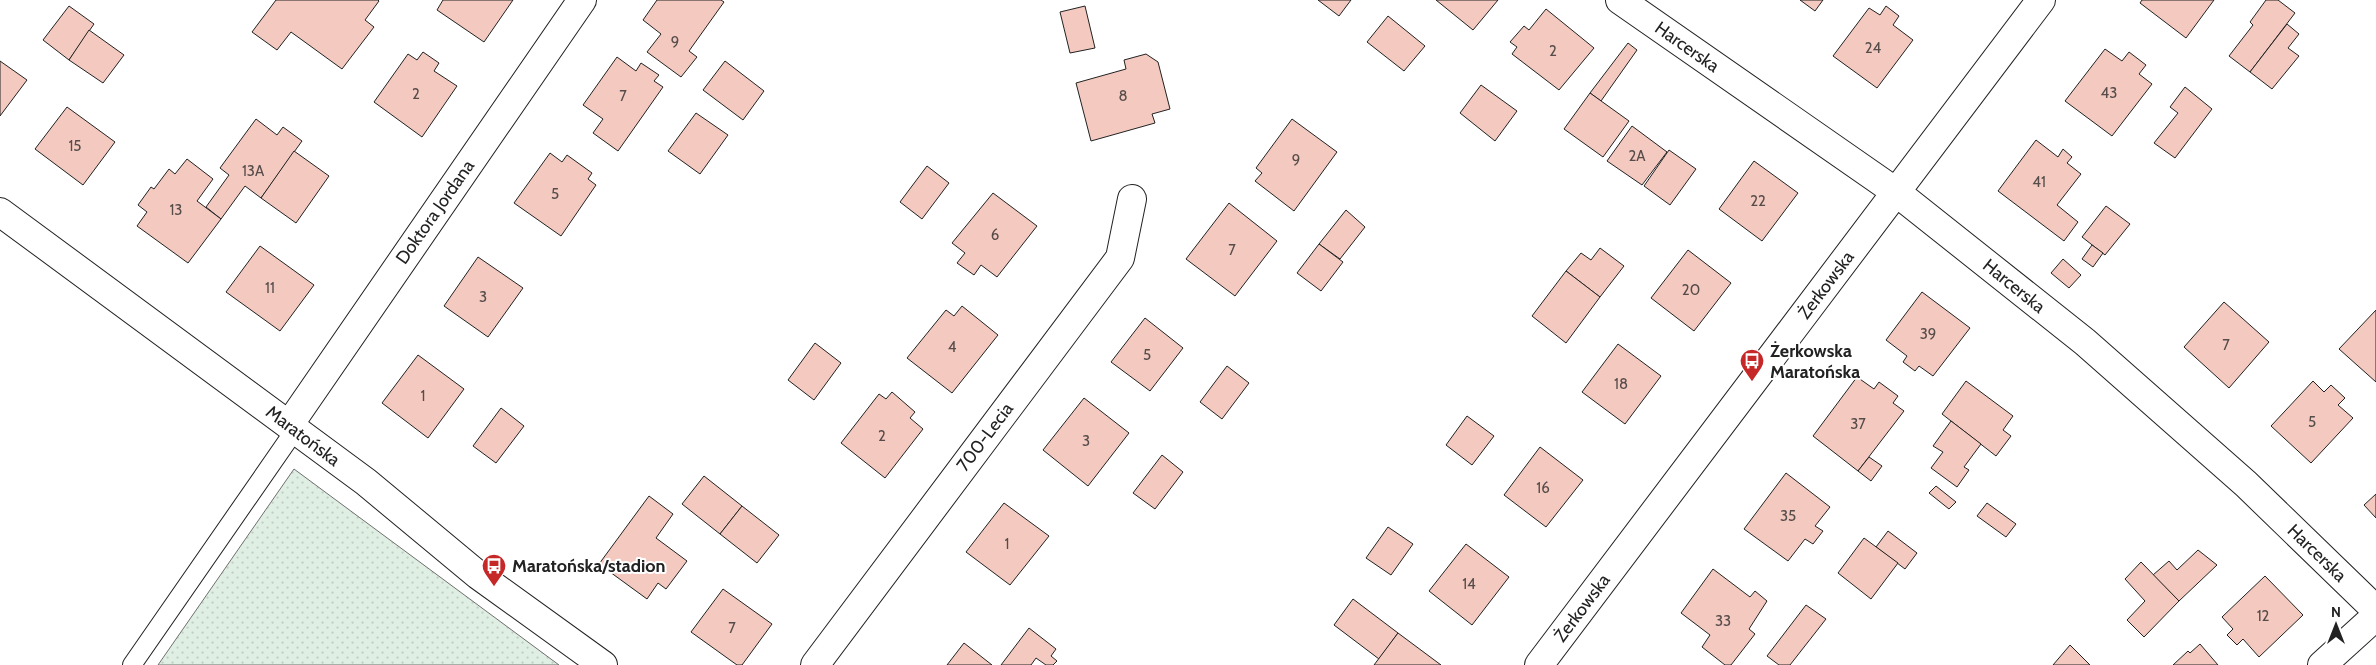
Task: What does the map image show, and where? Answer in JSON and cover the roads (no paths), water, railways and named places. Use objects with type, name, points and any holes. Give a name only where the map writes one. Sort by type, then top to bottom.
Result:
[{"type":"street","name":"Doktora Jordana","points":[[292,427],[582,0]]},
{"type":"street","name":"Harcerska","points":[[1620,0],[1896,192],[2085,342],[2246,484],[2376,610]]},
{"type":"street","name":"Żerkowska","points":[[1539,665],[2041,0]]},
{"type":"street","name":"700-Lecia","points":[[815,665],[1120,258],[1132,199]]},
{"type":"street","name":"Maratońska","points":[[0,212],[366,482],[478,575],[603,665]]},
{"type":"street","points":[[2322,665],[2376,616]]},
{"type":"lane","points":[[132,665],[292,427]]},
{"type":"place","name":"Żerkowska Maratońska","points":[[1752,382]]},
{"type":"place","name":"Maratońska/stadion","points":[[494,587]]}]
